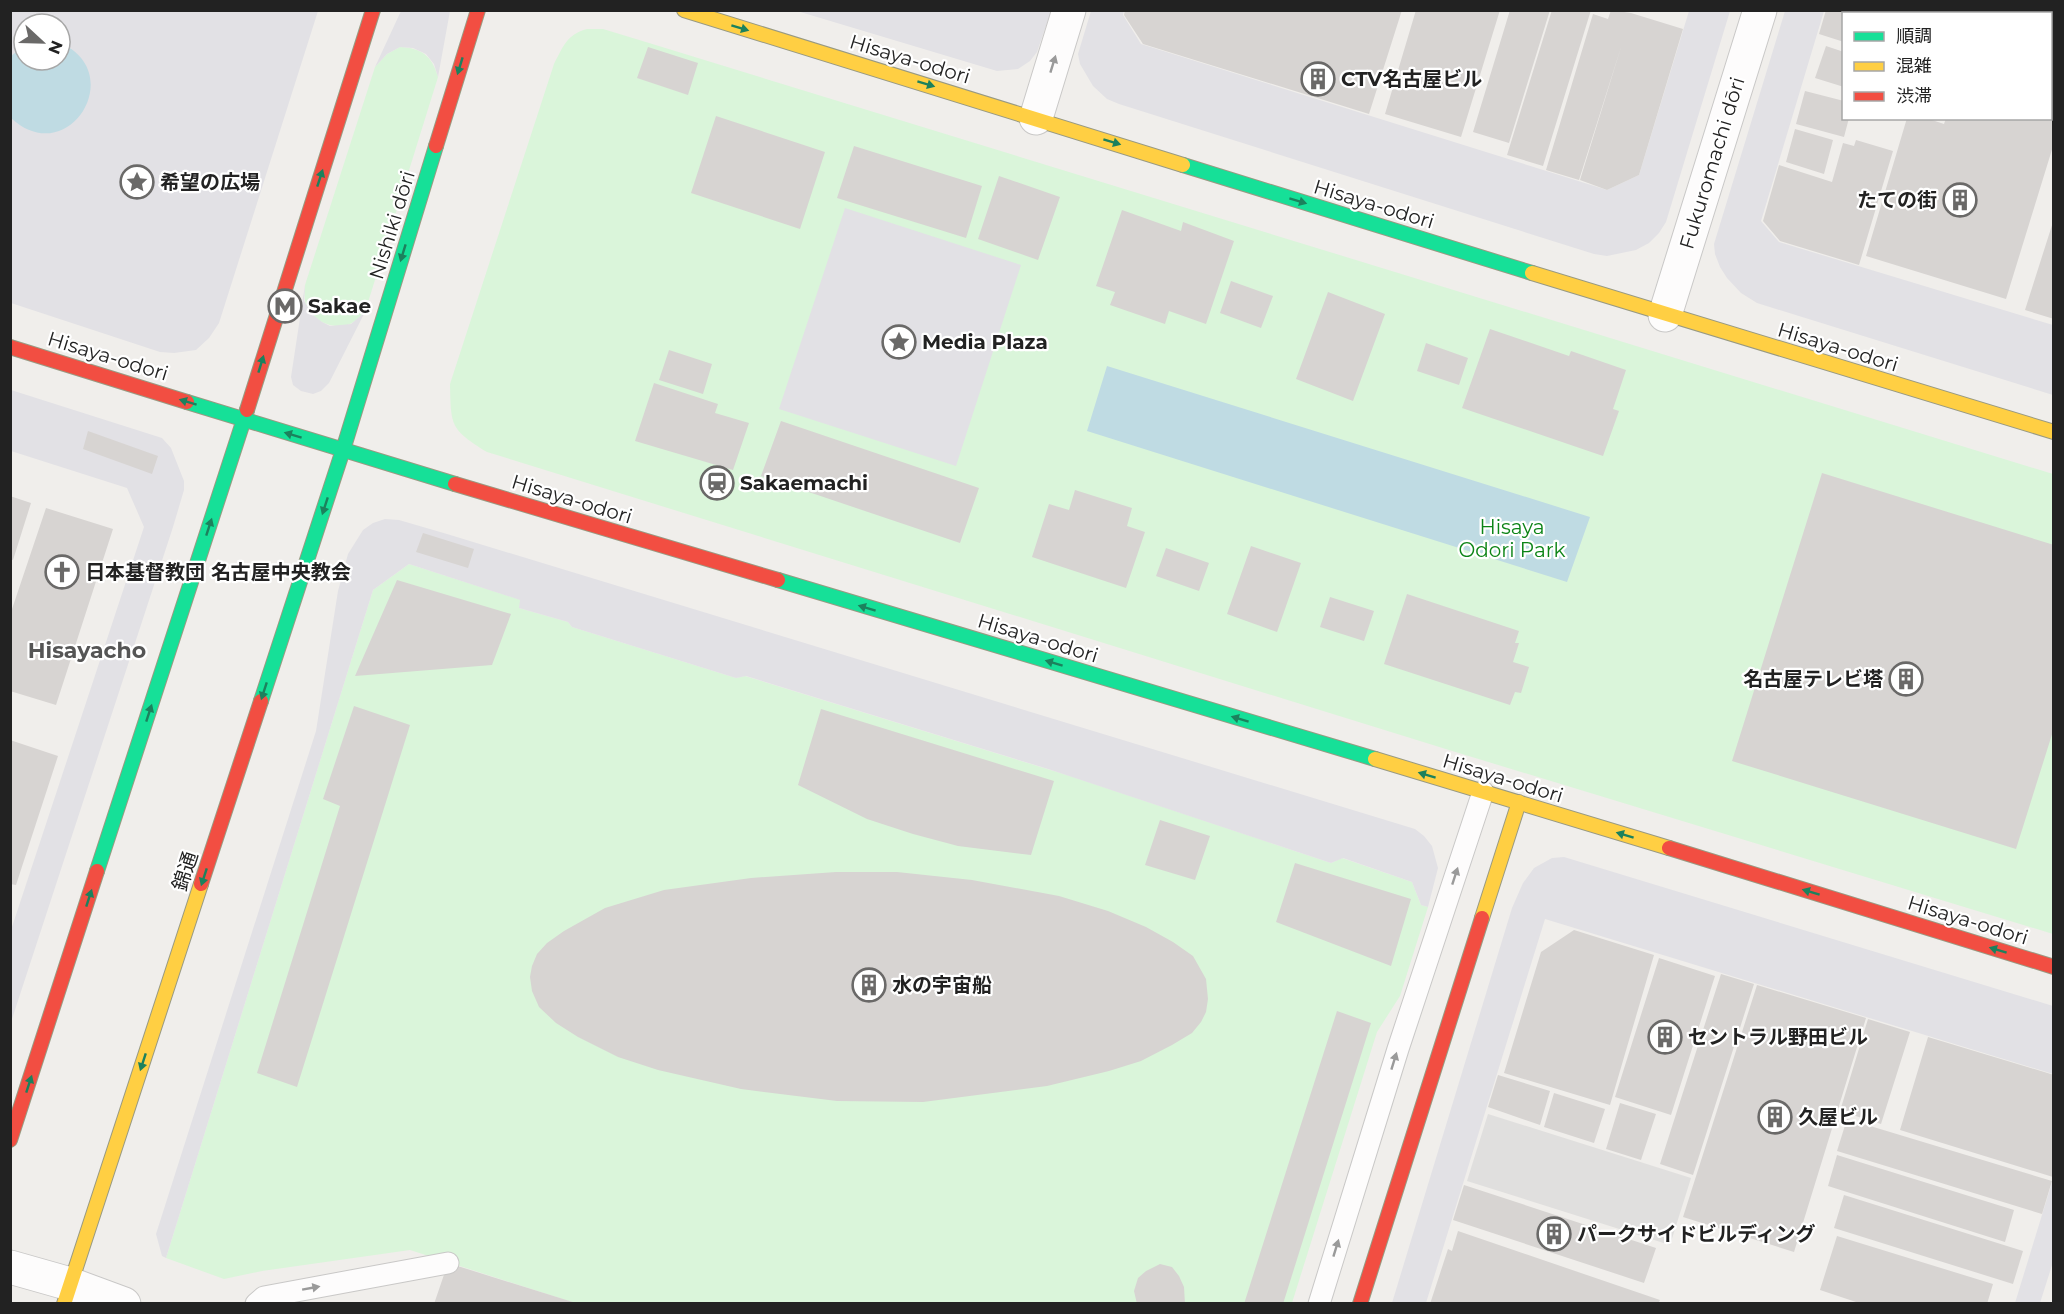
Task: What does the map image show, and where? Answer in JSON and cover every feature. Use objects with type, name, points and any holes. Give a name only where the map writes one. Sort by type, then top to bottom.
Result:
[{"type":"street","points":[[10,1140],[244,420],[373,10]]},
{"type":"street","name":"Nishiki dōri","points":[[343,450],[478,10]]},
{"type":"street","name":"Hisaya-odori","points":[[684,10],[1665,315],[2054,432]]},
{"type":"street","points":[[1036,118],[1069,10]]},
{"type":"street","name":"Fukuromachi dōri","points":[[1665,315],[1760,10]]},
{"type":"street","name":"Hisaya-odori","points":[[10,346],[244,420],[1519,802],[2054,967]]},
{"type":"street","name":"錦通","points":[[67,1294],[343,450]]},
{"type":"street","points":[[1360,1304],[1519,802]]},
{"type":"street","points":[[10,1267],[67,1294],[124,1304]]},
{"type":"lane","points":[[1319,1304],[1401,1038],[1483,792]]},
{"type":"lane","points":[[256,1304],[264,1297],[448,1263]]},
{"type":"green space","name":"Hisaya Odori Park","points":[[587,29],[603,29],[636,39],[2053,474],[2053,934],[1449,750],[487,452],[466,438],[455,425],[452,418],[450,384],[554,64],[570,38]]},
{"type":"green space","points":[[400,47],[414,49],[425,54],[433,64],[438,77],[365,312],[350,324],[336,326],[322,322],[310,313],[305,298],[305,285],[375,67],[387,54]]},
{"type":"green space","points":[[409,564],[521,600],[519,608],[568,622],[572,627],[736,678],[745,676],[1070,776],[1331,863],[1342,858],[1412,882],[1421,905],[1428,907],[1400,996],[1377,1032],[1292,1303],[578,1304],[410,1250],[262,1271],[224,1279],[166,1258],[373,590]]},
{"type":"shaded area","points":[[1051,10],[1037,52],[1030,61],[1018,69],[997,71],[797,11]]},
{"type":"shaded area","name":"希望の広場","points":[[11,11],[318,11],[219,323],[209,338],[196,350],[160,352],[11,303]]},
{"type":"shaded area","points":[[401,11],[450,11],[438,77],[434,64],[426,54],[413,48],[400,47],[387,54],[375,67]]},
{"type":"shaded area","points":[[1091,11],[1124,11],[1123,15],[1141,44],[1607,190],[1639,175],[1689,11],[1730,11],[1666,222],[1649,243],[1636,250],[1607,256],[1594,254],[1107,99],[1093,86],[1080,64],[1078,54]]},
{"type":"shaded area","points":[[1785,11],[1824,11],[1761,221],[1779,242],[2053,325],[2053,395],[1757,303],[1741,293],[1727,278],[1715,254],[1714,244]]},
{"type":"shaded area","name":"Media Plaza","points":[[845,208],[1021,265],[956,466],[779,409]]},
{"type":"shaded area","points":[[305,285],[304,301],[313,315],[330,326],[351,324],[365,312],[329,383],[321,391],[313,394],[301,391],[293,385],[291,377]]},
{"type":"shaded area","points":[[11,390],[162,438],[171,448],[184,481],[184,490],[11,1022],[11,930],[144,527],[127,488],[11,451]]},
{"type":"shaded area","points":[[385,519],[399,520],[447,534],[1415,829],[1432,846],[1438,868],[1428,907],[1421,905],[1412,882],[1343,858],[1331,863],[1048,769],[746,676],[736,678],[572,627],[568,622],[519,608],[520,600],[409,564],[373,590],[166,1258],[162,1256],[156,1234],[316,731],[338,591],[348,554],[363,530]]},
{"type":"shaded area","points":[[1564,857],[2053,1006],[2053,1074],[1545,919],[1426,1303],[1392,1303],[1512,908],[1523,883],[1534,868],[1552,858]]},
{"type":"shaded area","points":[[1488,1114],[1691,1178],[1670,1245],[1467,1181]]},
{"type":"shaded area","points":[[2053,1179],[2053,1262],[2040,1303],[2015,1303]]},
{"type":"water","points":[[72,51],[80,57],[89,74],[90,93],[83,111],[70,125],[52,133],[32,131],[11,118],[11,56],[12,72],[72,72]]},
{"type":"water","points":[[1107,366],[1590,517],[1567,582],[1087,431]]},
{"type":"building","name":"CTV名古屋ビル","points":[[1125,10],[1402,10],[1369,114],[1143,44],[1124,15]]},
{"type":"building","points":[[1416,10],[1500,10],[1461,137],[1385,114]]},
{"type":"building","points":[[1510,10],[1550,10],[1509,143],[1473,132]]},
{"type":"building","points":[[1552,10],[1591,10],[1543,166],[1507,155]]},
{"type":"building","points":[[1611,10],[1631,13],[1683,29],[1639,175],[1607,190],[1580,180],[1622,44],[1579,180],[1546,170],[1593,14],[1608,19]]},
{"type":"building","points":[[1826,10],[2024,10],[2023,12],[1842,12],[1842,41],[1819,34]]},
{"type":"building","name":"たての街","points":[[2052,44],[2054,44],[2054,143],[2006,299],[1866,256],[1906,120],[1932,120],[1944,124],[1945,120],[2052,120]]},
{"type":"building","points":[[1826,46],[1842,51],[1842,86],[1815,78]]},
{"type":"building","points":[[648,47],[698,63],[688,95],[637,78]]},
{"type":"building","points":[[1805,91],[1842,100],[1842,120],[1848,120],[1844,137],[1796,124]]},
{"type":"building","points":[[716,116],[825,152],[800,229],[691,193]]},
{"type":"building","points":[[1795,129],[1833,140],[1824,174],[1786,162]]},
{"type":"building","points":[[1856,140],[1893,151],[1859,265],[1780,241],[1763,221],[1779,165],[1832,182],[1843,143],[1854,146]]},
{"type":"building","points":[[854,146],[982,186],[966,238],[837,198]]},
{"type":"building","points":[[999,176],[1060,197],[1038,260],[978,239]]},
{"type":"building","points":[[1122,210],[1181,231],[1183,222],[1234,241],[1206,324],[1169,311],[1165,324],[1110,305],[1115,292],[1096,286]]},
{"type":"building","points":[[2054,222],[2054,319],[2025,310]]},
{"type":"building","points":[[1231,281],[1273,296],[1261,328],[1220,313]]},
{"type":"building","points":[[1328,292],[1385,314],[1353,401],[1296,379]]},
{"type":"building","points":[[1490,329],[1569,356],[1571,351],[1626,370],[1613,409],[1619,411],[1603,456],[1462,408]]},
{"type":"building","points":[[1426,343],[1468,358],[1459,385],[1417,371]]},
{"type":"building","points":[[669,350],[712,364],[703,394],[659,380]]},
{"type":"building","points":[[654,383],[718,404],[715,413],[749,423],[733,470],[635,441]]},
{"type":"building","points":[[781,421],[979,488],[960,543],[761,476]]},
{"type":"building","points":[[88,431],[158,456],[152,474],[83,449]]},
{"type":"building","name":"名古屋テレビ塔","points":[[1822,473],[2054,545],[2054,728],[2016,849],[1732,761]]},
{"type":"building","points":[[1075,490],[1132,508],[1127,526],[1145,532],[1126,588],[1032,557],[1049,504],[1069,510]]},
{"type":"building","points":[[10,496],[31,503],[13,560],[10,559]]},
{"type":"building","name":"日本基督教団 名古屋中央教会","points":[[46,508],[113,529],[56,705],[10,691],[10,615]]},
{"type":"building","points":[[423,533],[474,549],[468,568],[416,552]]},
{"type":"building","points":[[1251,546],[1301,563],[1277,632],[1227,614]]},
{"type":"building","points":[[1166,548],[1209,563],[1199,591],[1156,576]]},
{"type":"building","points":[[397,580],[511,614],[492,665],[355,676]]},
{"type":"building","points":[[1407,594],[1519,631],[1515,643],[1519,643],[1513,662],[1529,667],[1521,693],[1515,692],[1510,705],[1384,664]]},
{"type":"building","points":[[1330,597],[1374,611],[1364,641],[1320,627]]},
{"type":"building","points":[[354,706],[410,725],[297,1087],[257,1073],[340,806],[323,799]]},
{"type":"building","points":[[821,709],[1054,781],[1031,855],[958,846],[913,834],[867,819],[798,785]]},
{"type":"building","points":[[10,740],[58,756],[16,885],[10,884]]},
{"type":"building","points":[[1160,820],[1210,836],[1195,880],[1145,865]]},
{"type":"building","points":[[1295,863],[1411,899],[1391,966],[1276,922]]},
{"type":"building","name":"水の宇宙船","points":[[836,872],[897,872],[972,880],[1059,896],[1108,911],[1146,927],[1193,956],[1206,979],[1208,999],[1206,1012],[1192,1033],[1141,1061],[1047,1086],[923,1102],[837,1101],[741,1089],[658,1070],[618,1057],[556,1023],[539,1007],[532,991],[530,977],[537,954],[547,943],[564,931],[605,908],[664,890],[751,878]]},
{"type":"building","points":[[1574,930],[1654,955],[1610,1105],[1504,1073],[1541,952]]},
{"type":"building","name":"セントラル野田ビル","points":[[1659,958],[1715,976],[1671,1115],[1615,1097]]},
{"type":"building","points":[[1721,974],[1754,984],[1693,1175],[1660,1164]]},
{"type":"building","name":"久屋ビル","points":[[1757,985],[1866,1018],[1794,1252],[1683,1217]]},
{"type":"building","points":[[1337,1011],[1371,1023],[1283,1304],[1244,1304]]},
{"type":"building","points":[[1868,1019],[1910,1032],[1881,1124],[1840,1111]]},
{"type":"building","points":[[1928,1037],[2054,1075],[2053,1177],[1900,1130]]},
{"type":"building","points":[[1498,1075],[1550,1091],[1540,1125],[1488,1107]]},
{"type":"building","points":[[1554,1093],[1605,1109],[1594,1143],[1544,1127]]},
{"type":"building","points":[[1620,1103],[1656,1114],[1641,1160],[1606,1149]]},
{"type":"building","points":[[1847,1119],[2052,1181],[2042,1214],[1837,1151]]},
{"type":"building","points":[[1837,1155],[2014,1210],[2005,1242],[1828,1186]]},
{"type":"building","name":"パークサイドビルディング","points":[[1464,1185],[1656,1248],[1644,1283],[1453,1220]]},
{"type":"building","points":[[1844,1195],[2023,1251],[2013,1284],[1834,1228]]},
{"type":"building","points":[[1458,1231],[1660,1300],[1658,1304],[1430,1304],[1448,1249],[1452,1251]]},
{"type":"building","points":[[1837,1236],[1993,1284],[1987,1304],[1862,1304],[1820,1290]]},
{"type":"building","points":[[448,1263],[576,1303],[576,1304],[434,1304]]},
{"type":"building","points":[[1160,1264],[1172,1267],[1179,1276],[1184,1287],[1185,1304],[1137,1304],[1134,1291],[1138,1278]]},
{"type":"traffic: fast","points":[[261,701],[343,450],[436,146]]},
{"type":"traffic: fast","points":[[1183,165],[1532,273]]},
{"type":"traffic: fast","points":[[187,402],[455,484]]},
{"type":"traffic: fast","points":[[97,871],[247,410]]},
{"type":"traffic: fast","points":[[778,580],[1375,759]]},
{"type":"traffic: slow","points":[[684,10],[1183,165]]},
{"type":"traffic: slow","points":[[1532,273],[2054,432]]},
{"type":"traffic: slow","points":[[1375,759],[1669,848]]},
{"type":"traffic: slow","points":[[1482,918],[1519,802]]},
{"type":"traffic: slow","points":[[64,1304],[201,884]]},
{"type":"traffic: jam","points":[[247,410],[373,10]]},
{"type":"traffic: jam","points":[[436,146],[478,10]]},
{"type":"traffic: jam","points":[[10,347],[187,402]]},
{"type":"traffic: jam","points":[[455,484],[778,580]]},
{"type":"traffic: jam","points":[[201,884],[261,701]]},
{"type":"traffic: jam","points":[[1669,848],[2054,967]]},
{"type":"traffic: jam","points":[[10,1140],[97,871]]},
{"type":"traffic: jam","points":[[1360,1304],[1482,918]]},
{"type":"place","name":"CTV名古屋ビル","points":[[1318,79]]},
{"type":"place","name":"希望の広場","points":[[137,182]]},
{"type":"place","name":"たての街","points":[[1960,200]]},
{"type":"place","name":"Sakae","points":[[285,306]]},
{"type":"place","name":"Media Plaza","points":[[899,342]]},
{"type":"place","name":"Sakaemachi","points":[[717,483]]},
{"type":"place","name":"日本基督教団 名古屋中央教会","points":[[62,572]]},
{"type":"place","name":"名古屋テレビ塔","points":[[1906,679]]},
{"type":"place","name":"水の宇宙船","points":[[869,985]]},
{"type":"place","name":"セントラル野田ビル","points":[[1665,1037]]},
{"type":"place","name":"久屋ビル","points":[[1775,1117]]},
{"type":"place","name":"パークサイドビルディング","points":[[1554,1234]]},
{"type":"district","name":"Hisayacho","points":[[87,650]]}]
